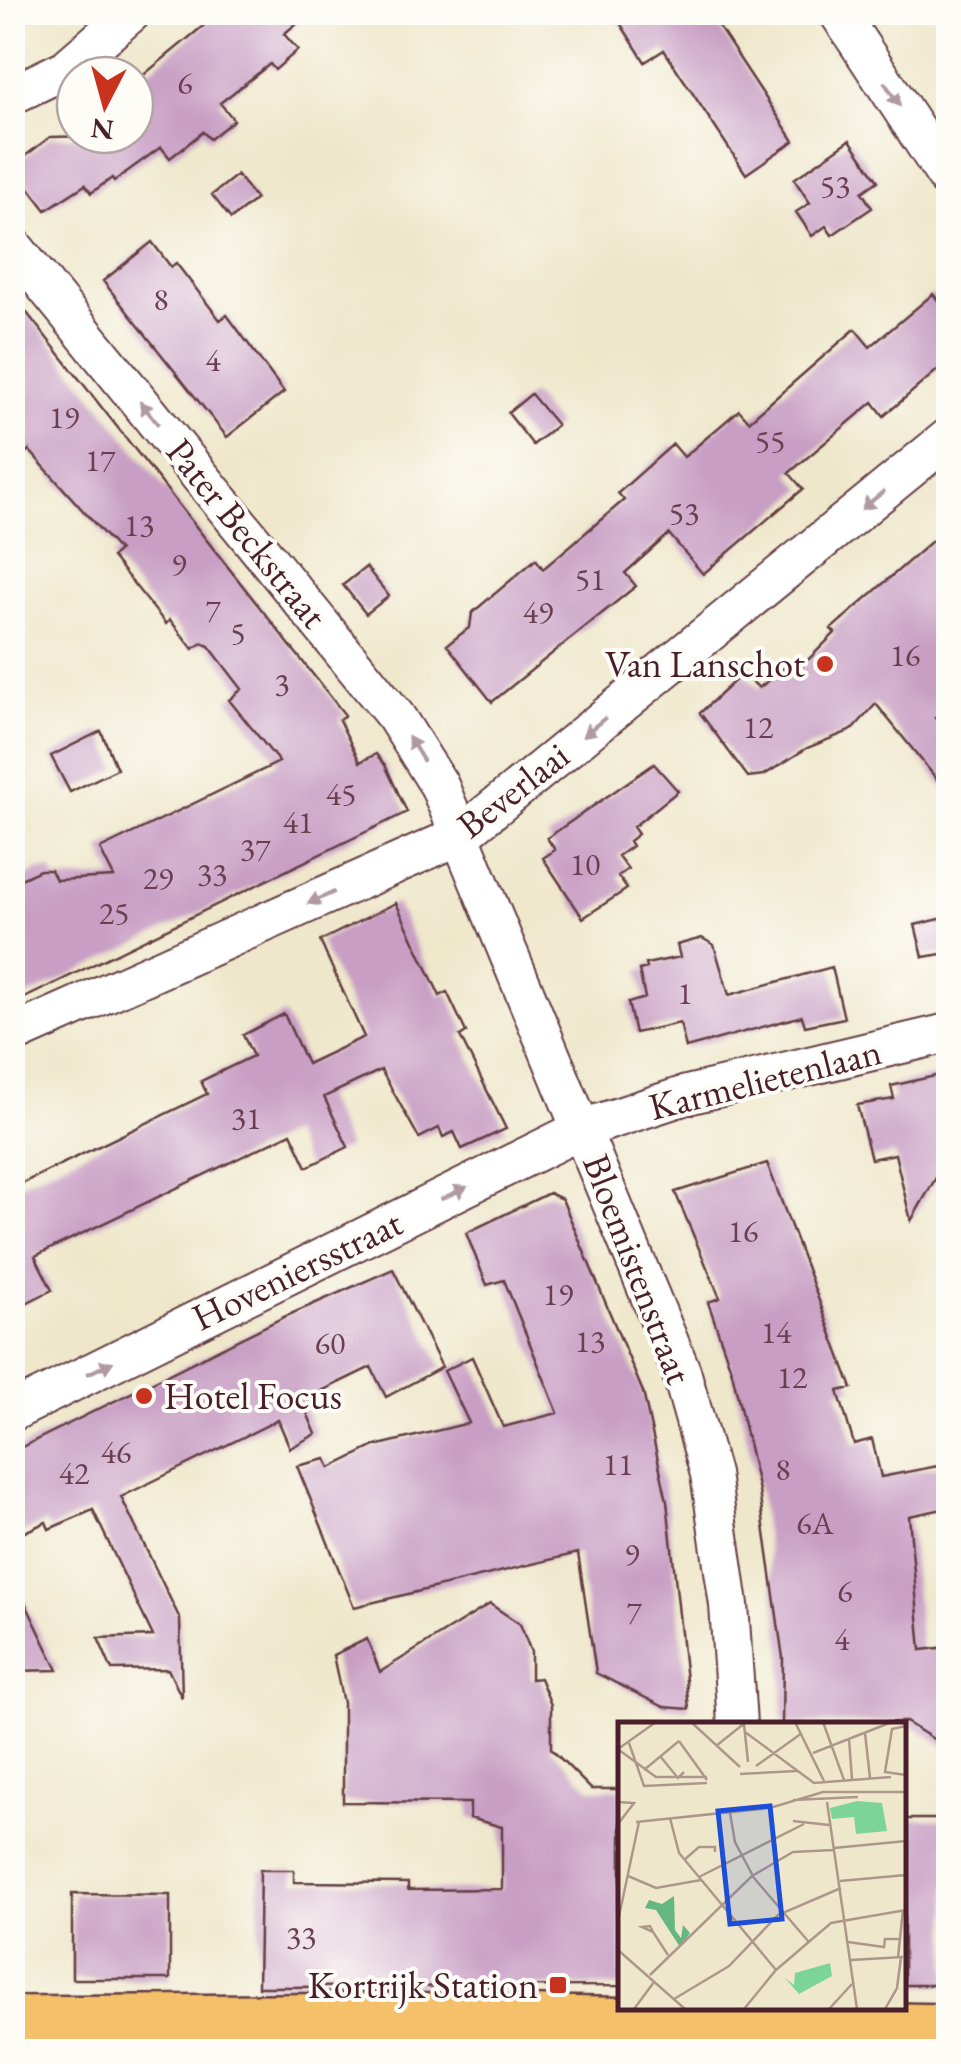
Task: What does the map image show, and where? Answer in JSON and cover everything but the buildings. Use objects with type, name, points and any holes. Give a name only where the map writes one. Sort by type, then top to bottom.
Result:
[{"type":"main road","points":[[12,2024],[736,2017],[948,2032]]},
{"type":"street","points":[[12,95],[66,69],[132,12]]},
{"type":"street","points":[[838,12],[948,180]]},
{"type":"street","name":"Pater Beckstraat","points":[[12,244],[396,717],[438,785],[461,835]]},
{"type":"street","name":"Beverlaai","points":[[12,1035],[461,835],[948,438]]},
{"type":"street","name":"Bloemistenstraat","points":[[461,835],[681,1371],[710,1474],[729,1606],[737,1722]]},
{"type":"street","name":"Karmelietenlaan","points":[[582,1129],[683,1096],[948,1033]]},
{"type":"street","name":"Hoveniersstraat","points":[[12,1412],[582,1129]]},
{"type":"place","name":"Van Lanschot","points":[[825,664]]},
{"type":"place","name":"Hotel Focus","points":[[144,1396]]},
{"type":"place","name":"Kortrijk Station","points":[[558,1985]]}]
